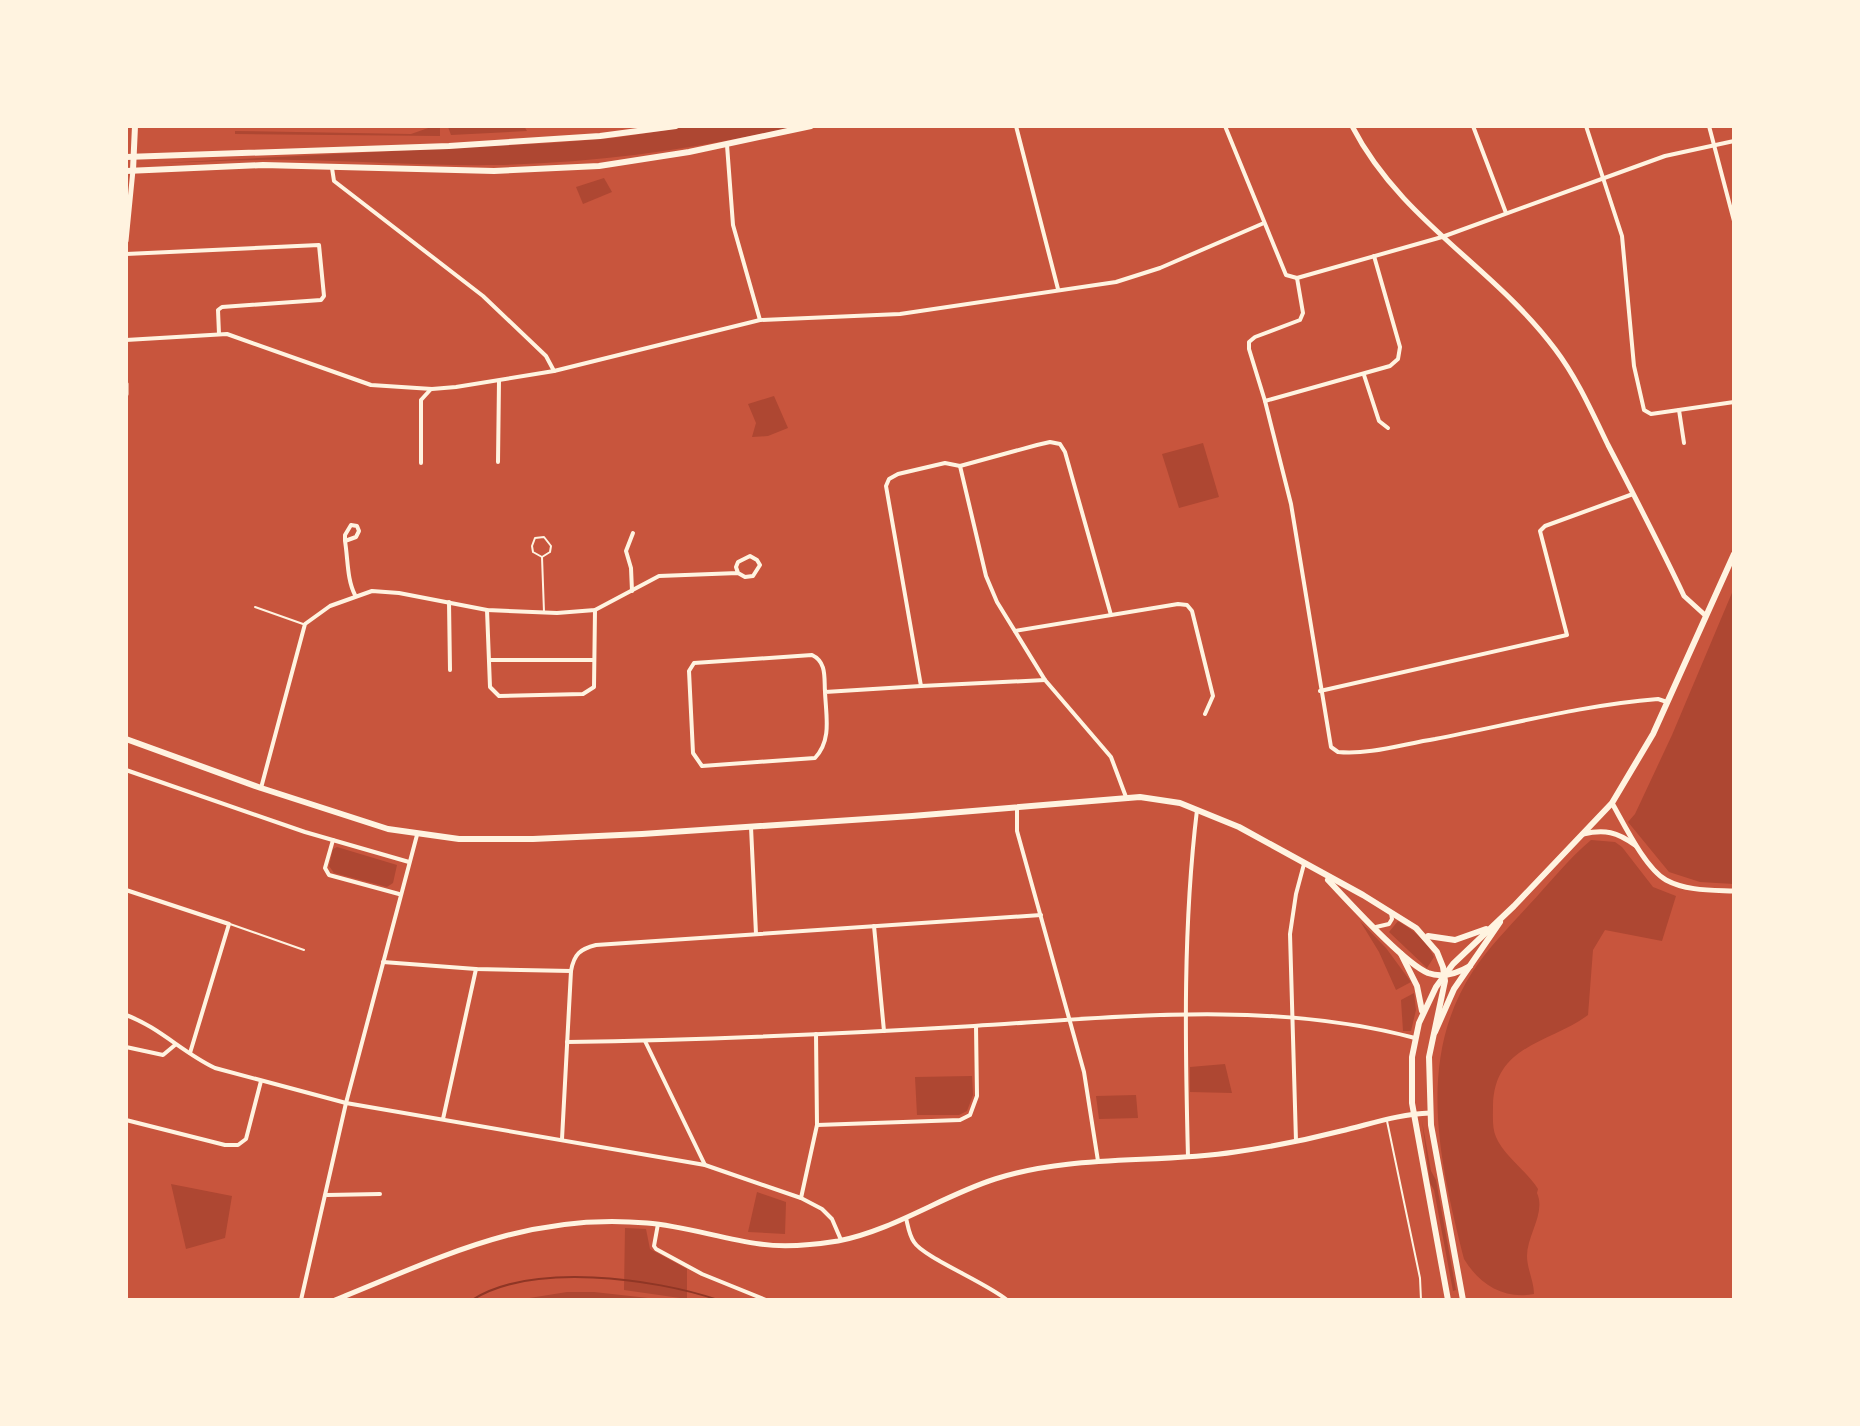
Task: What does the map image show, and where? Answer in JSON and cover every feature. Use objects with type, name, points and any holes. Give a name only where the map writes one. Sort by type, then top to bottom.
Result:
[{"type":"main road","points":[[135,126],[135,156],[130,171],[263,165],[494,171],[577,167],[727,145],[811,126]]},
{"type":"main road","points":[[126,157],[464,145],[587,137],[676,126]]},
{"type":"main road","points":[[1448,1300],[1414,1113],[1411,1074],[1415,1038],[1422,1016],[1445,975],[1612,803],[1638,762],[1734,554]]},
{"type":"main road","points":[[126,739],[261,788],[388,829],[459,839],[533,839],[751,827],[1126,797],[1170,800],[1239,827],[1433,938],[1455,940],[1489,927]]},
{"type":"main road","points":[[1323,875],[1399,951],[1430,974],[1445,975],[1470,966]]},
{"type":"main road","points":[[1430,1047],[1454,989],[1509,911]]},
{"type":"main road","points":[[1423,934],[1437,952],[1445,975],[1430,1047],[1430,1113],[1463,1300]]},
{"type":"main road","points":[[1399,951],[1417,986],[1422,1016]]},
{"type":"street","points":[[1016,126],[1058,289]]},
{"type":"street","points":[[1225,126],[1286,275],[1297,278],[1442,237],[1665,156],[1734,141]]},
{"type":"street","points":[[1352,126],[1370,156],[1406,203],[1511,299],[1556,350],[1586,401],[1684,596],[1706,616]]},
{"type":"street","points":[[1473,126],[1506,213]]},
{"type":"street","points":[[1586,126],[1622,236],[1634,366],[1644,410],[1647,413],[1734,402]]},
{"type":"street","points":[[1709,126],[1734,221]]},
{"type":"street","points":[[727,145],[731,216],[760,320]]},
{"type":"street","points":[[332,167],[334,181],[483,296],[546,356],[554,371]]},
{"type":"street","points":[[126,241],[130,171]]},
{"type":"street","points":[[126,340],[219,334],[240,337],[371,385],[432,389],[554,371],[760,320],[900,314],[1136,277],[1264,223]]},
{"type":"street","points":[[126,254],[319,245],[324,296],[321,300],[222,307],[218,310],[219,334]]},
{"type":"street","points":[[1265,401],[1364,375],[1390,366],[1398,359],[1400,347],[1374,256]]},
{"type":"street","points":[[1297,278],[1303,313],[1300,320],[1249,342],[1291,504],[1328,740],[1338,752],[1359,752],[1465,734],[1633,701],[1658,699],[1667,702]]},
{"type":"street","points":[[1364,375],[1379,421],[1388,428]]},
{"type":"street","points":[[498,462],[499,380]]},
{"type":"street","points":[[126,384],[126,394]]},
{"type":"street","points":[[421,463],[421,400],[432,389]]},
{"type":"street","points":[[1679,410],[1684,443]]},
{"type":"street","points":[[921,686],[886,486],[889,479],[898,474],[945,463],[960,466],[1037,445],[1060,444],[1065,452],[1111,615]]},
{"type":"street","points":[[960,466],[986,576],[997,602],[1045,680],[1111,757],[1126,797]]},
{"type":"street","points":[[1320,691],[1567,635],[1540,531],[1545,526],[1634,494]]},
{"type":"street","points":[[632,591],[631,568],[626,551],[633,533]]},
{"type":"street","points":[[345,541],[350,585],[355,595]]},
{"type":"street","points":[[261,788],[305,624],[330,606],[372,591],[487,610],[544,613],[595,610],[659,576],[738,573],[745,577],[753,576],[760,565],[750,556],[738,562],[738,573]]},
{"type":"street","points":[[449,602],[450,670]]},
{"type":"street","points":[[1015,631],[1187,605],[1192,611],[1213,696],[1205,714]]},
{"type":"street","points":[[487,610],[490,687],[499,696],[583,694],[594,687],[595,610]]},
{"type":"street","points":[[812,655],[823,664],[825,692],[827,737],[823,750],[815,758],[702,766],[693,753],[689,671],[694,663],[812,655]]},
{"type":"street","points":[[489,660],[594,660]]},
{"type":"street","points":[[825,692],[1045,680]]},
{"type":"street","points":[[126,770],[181,791],[409,862]]},
{"type":"street","points":[[1612,803],[1639,848],[1665,879],[1703,890],[1734,891]]},
{"type":"street","points":[[1017,807],[1017,831],[1084,1072],[1098,1161]]},
{"type":"street","points":[[1188,1157],[1184,1015],[1186,926],[1197,810]]},
{"type":"street","points":[[751,827],[756,934]]},
{"type":"street","points":[[1583,834],[1616,833],[1639,848]]},
{"type":"street","points":[[301,1300],[346,1103],[417,835]]},
{"type":"street","points":[[333,840],[325,868],[329,875],[400,894]]},
{"type":"street","points":[[1296,1141],[1291,924],[1304,864]]},
{"type":"street","points":[[126,890],[229,924],[190,1053]]},
{"type":"street","points":[[1376,927],[1389,924],[1392,919],[1390,913]]},
{"type":"street","points":[[562,1139],[571,971],[577,953],[584,948],[1041,915]]},
{"type":"street","points":[[874,926],[884,1031]]},
{"type":"street","points":[[383,962],[476,969],[571,971]]},
{"type":"street","points":[[443,1119],[476,969]]},
{"type":"street","points":[[126,1015],[157,1029],[175,1044],[215,1068],[346,1103],[705,1165],[801,1198],[822,1209],[832,1219],[841,1240]]},
{"type":"street","points":[[567,1042],[816,1034],[1184,1015],[1339,1023],[1415,1038]]},
{"type":"street","points":[[817,1125],[960,1120],[970,1115],[977,1096],[976,1026]]},
{"type":"street","points":[[801,1198],[817,1125],[816,1034]]},
{"type":"street","points":[[645,1041],[705,1165]]},
{"type":"street","points":[[126,1047],[163,1055],[175,1044]]},
{"type":"street","points":[[126,1120],[225,1145],[238,1145],[246,1139],[261,1080]]},
{"type":"street","points":[[335,1300],[451,1251],[512,1232],[577,1222],[658,1224],[762,1245],[811,1244],[841,1240],[906,1218],[995,1179],[1032,1170],[1098,1161],[1188,1157],[1296,1141],[1414,1113],[1430,1113]]},
{"type":"street","points":[[327,1195],[380,1194]]},
{"type":"street","points":[[906,1218],[913,1241],[920,1250],[960,1270],[1007,1300]]},
{"type":"street","points":[[658,1224],[656,1249],[702,1274],[766,1300]]},
{"type":"lane","points":[[544,537],[551,546],[550,552],[542,557],[533,552],[535,538],[544,537]]},
{"type":"lane","points":[[542,557],[544,613]]},
{"type":"lane","points":[[255,607],[305,624]]},
{"type":"lane","points":[[229,924],[304,950]]},
{"type":"lane","points":[[1387,1119],[1420,1278],[1421,1300]]},
{"type":"shaded area","points":[[440,126],[440,136],[235,134],[235,131],[411,134]]},
{"type":"shaded area","points":[[524,126],[527,131],[451,135],[448,127]]},
{"type":"shaded area","points":[[694,126],[797,126],[722,142],[647,153],[534,164],[278,160],[161,163],[551,143],[614,138]]},
{"type":"shaded area","points":[[604,178],[612,192],[583,204],[576,187]]},
{"type":"shaded area","points":[[774,396],[788,428],[768,436],[752,437],[756,423],[748,404]]},
{"type":"shaded area","points":[[1203,443],[1219,497],[1179,508],[1162,454]]},
{"type":"shaded area","points":[[1734,588],[1734,884],[1700,882],[1669,872],[1628,822],[1635,814],[1672,735]]},
{"type":"shaded area","points":[[1591,840],[1615,842],[1653,887],[1676,896],[1662,941],[1605,930],[1593,950],[1588,1015],[1514,1057],[1496,1085],[1493,1118],[1496,1137],[1504,1151],[1538,1189],[1539,1201],[1527,1256],[1534,1294],[1513,1295],[1485,1283],[1464,1259],[1441,1149],[1438,1076],[1444,1040],[1455,1005],[1479,962]]},
{"type":"shaded area","points":[[337,847],[397,865],[393,883],[387,887],[334,873],[329,866],[333,849]]},
{"type":"shaded area","points":[[1360,921],[1386,948],[1411,982],[1396,990],[1379,952]]},
{"type":"shaded area","points":[[1398,921],[1419,936],[1431,951],[1434,957],[1427,968],[1389,932]]},
{"type":"shaded area","points":[[1414,993],[1416,1010],[1411,1031],[1403,1031],[1401,1000]]},
{"type":"shaded area","points":[[1225,1064],[1232,1093],[1190,1092],[1190,1067]]},
{"type":"shaded area","points":[[972,1076],[973,1095],[967,1111],[959,1115],[917,1115],[915,1077]]},
{"type":"shaded area","points":[[1136,1095],[1138,1118],[1099,1119],[1096,1096]]},
{"type":"shaded area","points":[[1422,1121],[1431,1171],[1436,1180],[1456,1290],[1453,1291],[1434,1190],[1430,1183]]},
{"type":"shaded area","points":[[171,1184],[232,1196],[225,1238],[186,1249]]},
{"type":"shaded area","points":[[757,1192],[786,1202],[785,1234],[748,1232]]},
{"type":"shaded area","points":[[625,1228],[646,1229],[650,1249],[687,1269],[687,1299],[624,1290]]},
{"type":"shaded area","points":[[567,1292],[594,1292],[666,1300],[517,1300]]},
{"type":"waterway","points":[[472,1300],[497,1288],[559,1278],[628,1280],[718,1300]]}]
